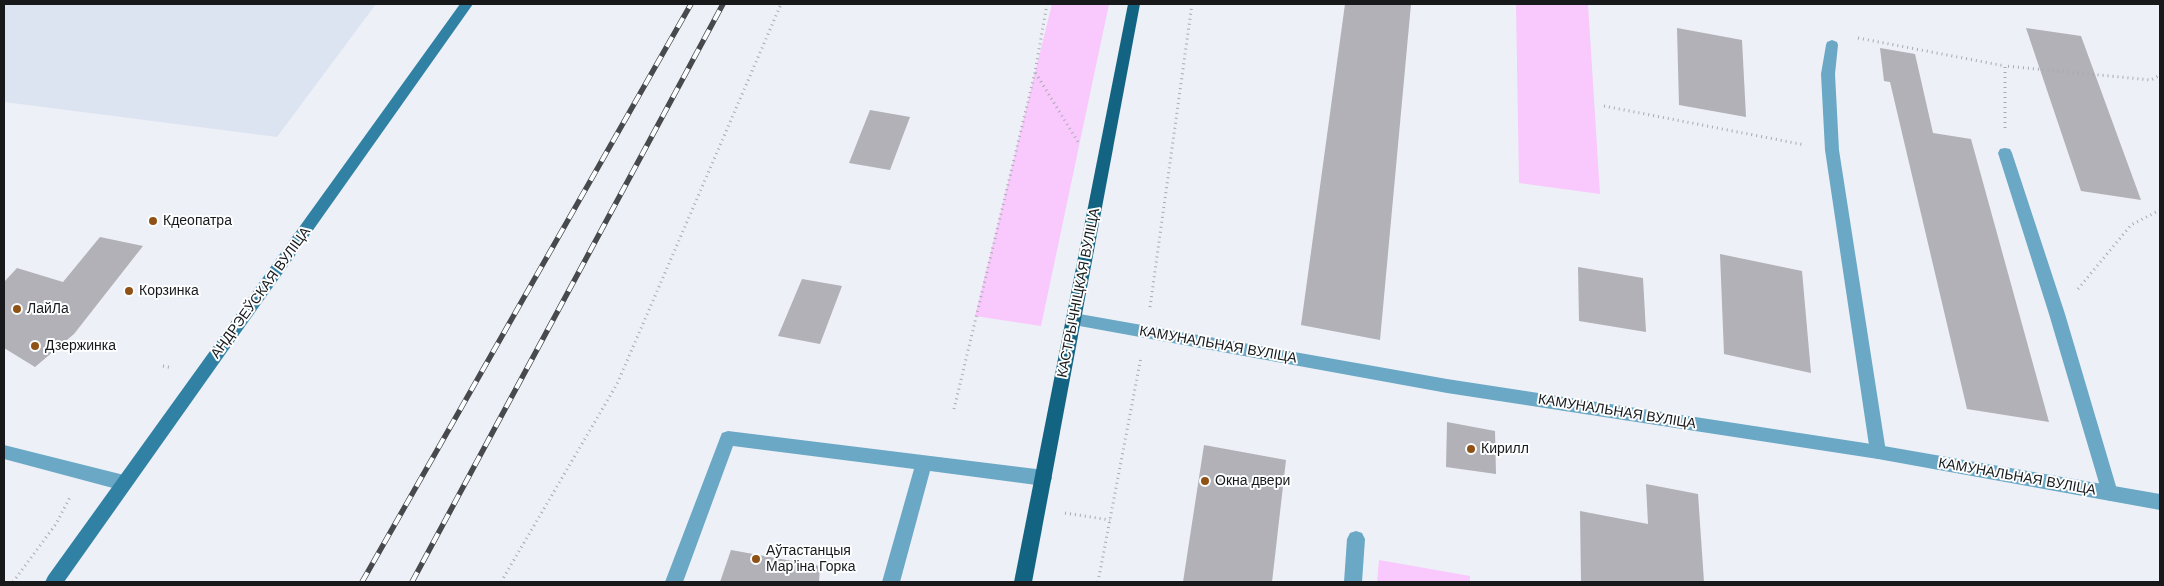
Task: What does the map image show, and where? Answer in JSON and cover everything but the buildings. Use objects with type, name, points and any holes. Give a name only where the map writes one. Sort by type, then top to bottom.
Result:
[{"type":"main road","name":"АНДРЭЕЎСКАЯ ВУЛІЦА","points":[[54,582],[468,4]]},
{"type":"main road","name":"КАСТРЫЧНІЦКАЯ ВУЛІЦА","points":[[1023,582],[1134,4]]},
{"type":"street","points":[[1832,45],[1828,74],[1832,150],[1878,452]]},
{"type":"street","points":[[2005,153],[2057,314],[2110,493]]},
{"type":"street","name":"КАМУНАЛЬНАЯ ВУЛІЦА","points":[[1074,319],[1447,386],[1878,452],[2160,502]]},
{"type":"street","points":[[674,582],[728,438],[1044,478]]},
{"type":"street","points":[[4,452],[124,483]]},
{"type":"street","points":[[891,582],[924,463]]},
{"type":"street","points":[[1352,582],[1356,539]]},
{"type":"path","points":[[501,582],[617,384],[781,4]]},
{"type":"path","points":[[954,409],[1035,72],[1047,4]]},
{"type":"path","points":[[1098,582],[1145,333],[1192,4]]},
{"type":"path","points":[[1832,45],[1859,38],[2005,66],[2151,80],[2160,75]]},
{"type":"path","points":[[2005,66],[2005,153]]},
{"type":"path","points":[[1035,72],[1080,144]]},
{"type":"path","points":[[1604,106],[1832,150]]},
{"type":"path","points":[[2057,314],[2131,225],[2160,210]]},
{"type":"path","points":[[13,582],[56,524],[84,472]]},
{"type":"shaded area","points":[[4,4],[376,4],[277,137],[4,102]]},
{"type":"shaded area","points":[[1052,4],[1109,4],[1041,326],[975,316]]},
{"type":"shaded area","points":[[1516,4],[1588,4],[1600,194],[1519,183]]},
{"type":"shaded area","points":[[1379,560],[1470,576],[1470,582],[1377,582]]},
{"type":"railway","points":[[362,582],[691,4]]},
{"type":"railway","points":[[412,582],[723,4]]},
{"type":"place","name":"Кдеопатра","points":[[153,221]]},
{"type":"place","name":"Корзинка","points":[[129,291]]},
{"type":"place","name":"ЛайЛа","points":[[17,309]]},
{"type":"place","name":"Дзержинка","points":[[35,346]]},
{"type":"place","name":"Кирилл","points":[[1471,449]]},
{"type":"place","name":"Окна двери","points":[[1205,481]]},
{"type":"place","name":"Аўтастанцыя Марʼіна Горка","points":[[756,559]]}]
